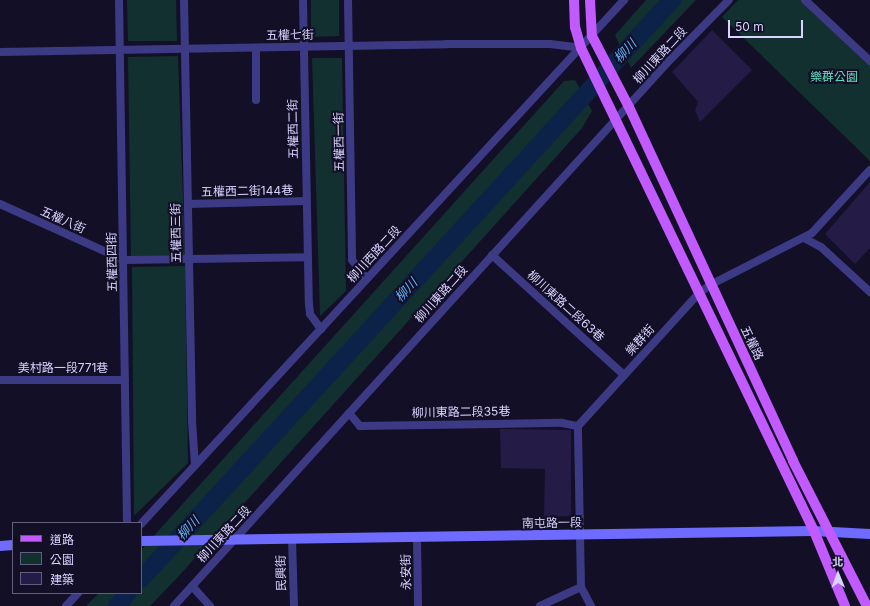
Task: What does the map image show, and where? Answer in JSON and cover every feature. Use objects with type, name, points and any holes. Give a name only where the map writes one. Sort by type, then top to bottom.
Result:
[{"type":"main road","points":[[574,0],[575,27],[581,48],[698,294],[814,531],[846,606]]},
{"type":"main road","points":[[590,0],[592,36]]},
{"type":"main road","name":"五權路","points":[[592,36],[629,108],[710,285],[828,532],[867,606]]},
{"type":"main road","name":"南屯路一段","points":[[145,541],[814,531],[870,534]]},
{"type":"main road","points":[[0,546],[12,545]]},
{"type":"street","name":"五權西四街","points":[[119,0],[127,522]]},
{"type":"street","name":"五權西三街","points":[[184,0],[192,421],[195,465]]},
{"type":"street","name":"五權西二街","points":[[303,0],[306,201],[310,314],[321,329]]},
{"type":"street","name":"五權西一街","points":[[348,0],[352,260],[367,279]]},
{"type":"street","name":"柳川西路二段","points":[[142,523],[624,0]]},
{"type":"street","name":"柳川東路二段","points":[[174,606],[492,255],[629,108],[667,63],[729,0]]},
{"type":"street","points":[[805,0],[870,61]]},
{"type":"street","name":"五權七街","points":[[0,52],[550,44],[581,48]]},
{"type":"street","points":[[256,48],[256,100]]},
{"type":"street","name":"樂群街","points":[[578,426],[698,294],[710,285],[812,233],[870,170]]},
{"type":"street","name":"五權西二街144巷","points":[[188,204],[306,201]]},
{"type":"street","name":"五權八街","points":[[0,204],[124,260],[189,259]]},
{"type":"street","points":[[804,238],[821,247],[870,292]]},
{"type":"street","name":"柳川東路二段63巷","points":[[492,255],[624,375]]},
{"type":"street","points":[[189,259],[308,258]]},
{"type":"street","name":"美村路一段771巷","points":[[0,380],[126,380]]},
{"type":"street","name":"柳川東路二段35巷","points":[[349,413],[360,426],[562,423],[578,426]]},
{"type":"street","points":[[578,426],[582,535],[581,587],[591,606]]},
{"type":"street","name":"永安街","points":[[417,538],[418,606]]},
{"type":"street","name":"民興街","points":[[292,539],[294,606]]},
{"type":"street","points":[[192,586],[210,606]]},
{"type":"street","points":[[540,606],[581,587]]},
{"type":"street","points":[[66,606],[77,594]]},
{"type":"green space","points":[[127,0],[176,0],[177,41],[128,41]]},
{"type":"green space","points":[[311,0],[339,0],[339,36],[311,37]]},
{"type":"green space","points":[[646,0],[696,0],[631,68],[615,35]]},
{"type":"green space","name":"樂群公園","points":[[738,0],[802,0],[870,63],[870,161],[722,17]]},
{"type":"green space","points":[[178,56],[185,255],[131,256],[128,57]]},
{"type":"green space","points":[[312,58],[342,58],[346,291],[320,316]]},
{"type":"green space","points":[[575,80],[592,111],[582,128],[177,578],[150,606],[86,606],[98,594],[142,594],[142,549],[564,81]]},
{"type":"green space","points":[[185,266],[188,463],[134,516],[132,267]]},
{"type":"building","points":[[712,30],[752,70],[700,122],[695,110],[698,102],[672,72]]},
{"type":"building","points":[[870,182],[870,248],[855,264],[825,234]]},
{"type":"building","points":[[500,429],[571,430],[571,516],[544,517],[545,469],[501,468]]},
{"type":"waterway","name":"柳川","points":[[142,578],[672,0]]},
{"type":"waterway","name":"柳川","points":[[117,606],[127,594]]}]
